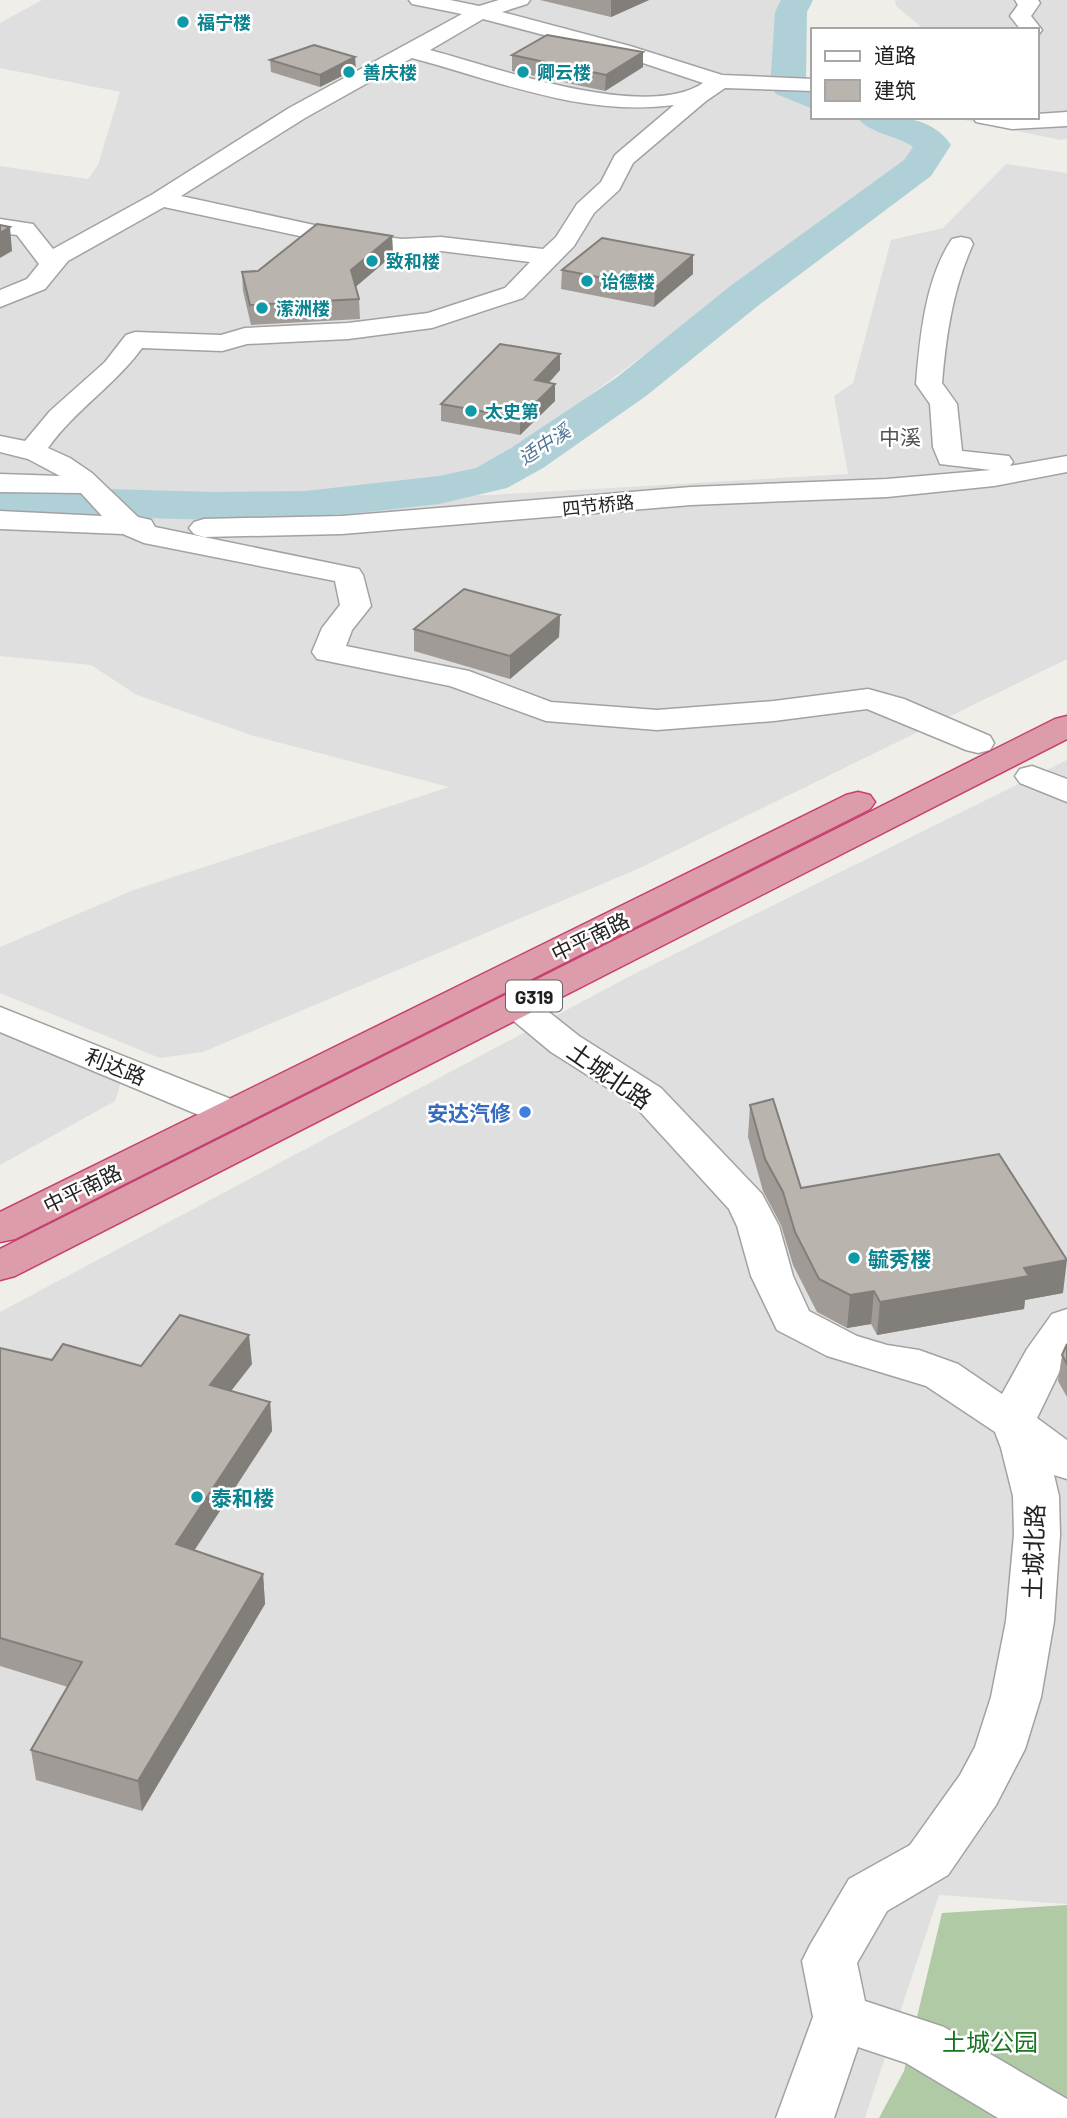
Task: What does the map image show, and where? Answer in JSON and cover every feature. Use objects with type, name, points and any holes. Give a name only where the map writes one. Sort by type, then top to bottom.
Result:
[{"type":"highway","name":"中平南路","points":[[0,1229],[1067,698]]},
{"type":"highway","name":"G319","points":[[0,1266],[1067,726]]},
{"type":"street","points":[[419,0],[480,12],[623,50],[720,81],[811,85]]},
{"type":"street","points":[[0,299],[36,284],[59,256],[162,199],[233,151],[480,12],[520,0]]},
{"type":"street","points":[[1025,0],[1030,3],[1020,16],[1030,28]]},
{"type":"street","points":[[411,51],[535,88],[587,98],[649,102],[698,96]]},
{"type":"street","points":[[33,450],[73,401],[113,369],[135,340],[222,343],[245,336],[348,331],[432,320],[514,293],[565,241],[585,209],[611,185],[624,160],[698,96],[720,81]]},
{"type":"street","points":[[1000,119],[1025,122],[1067,119]]},
{"type":"street","points":[[162,199],[351,240],[402,246],[441,244],[548,257]]},
{"type":"street","points":[[0,226],[25,229],[52,264]]},
{"type":"street","points":[[961,244],[954,259],[932,343],[929,384],[943,398],[948,420],[945,447],[950,458],[1062,465]]},
{"type":"street","points":[[0,444],[33,450],[65,464],[89,485],[127,526],[144,534],[348,575],[356,606],[337,628],[328,652],[458,678],[547,711],[657,720],[774,711],[868,699],[893,706],[978,743]]},
{"type":"street","name":"四节桥路","points":[[127,526],[226,528],[342,525],[691,496],[900,486],[994,478],[1062,465]]},
{"type":"street","points":[[0,483],[89,485]]},
{"type":"street","points":[[0,520],[127,526]]},
{"type":"street","points":[[1032,776],[1067,792]]},
{"type":"street","name":"土城北路","points":[[517,1005],[565,1044],[647,1096],[747,1203],[758,1226],[772,1276],[793,1320],[842,1346],[884,1360],[904,1361],[942,1375],[1013,1423],[1024,1448],[1036,1496],[1037,1535],[1030,1621],[1016,1697],[1000,1749],[978,1790],[929,1860],[868,1895],[829,1961],[841,2017]]},
{"type":"street","name":"利达路","points":[[0,1018],[232,1114]]},
{"type":"street","points":[[1065,1460],[1013,1423],[1026,1387],[1048,1349],[1067,1324]]},
{"type":"street","points":[[805,2118],[841,2017],[924,2044],[1048,2118]]},
{"type":"shaded area","points":[[42,0],[795,0],[791,12],[788,87],[811,98],[811,119],[857,119],[922,149],[490,469],[374,492],[285,498],[489,495],[848,474],[834,396],[853,383],[891,240],[943,228],[1006,164],[1067,173],[1067,659],[640,868],[203,1052],[160,1058],[0,993],[0,947],[134,890],[449,787],[254,736],[137,695],[91,665],[0,656],[0,502],[128,501],[0,491],[0,166],[88,179],[98,165],[120,92],[0,68],[0,23]]},
{"type":"shaded area","points":[[895,0],[1067,0],[1067,139],[1060,140],[960,119],[1039,119],[1039,28],[918,28],[920,26],[896,6]]},
{"type":"shaded area","points":[[1067,760],[1067,1904],[939,1895],[865,2118],[0,2118],[0,1312],[634,974]]},
{"type":"shaded area","points":[[0,1031],[122,1079],[115,1101],[0,1165]]},
{"type":"green space","name":"土城公园","points":[[1067,1905],[1067,2118],[879,2118],[904,2071],[942,1913]]},
{"type":"building","points":[[547,35],[643,52],[606,75],[512,55]]},
{"type":"building","points":[[314,45],[355,57],[320,75],[270,60]]},
{"type":"building","points":[[317,224],[392,236],[351,270],[359,299],[250,305],[242,272],[258,271]]},
{"type":"building","points":[[0,225],[10,227],[0,233]]},
{"type":"building","points":[[602,238],[693,255],[655,288],[562,270]]},
{"type":"building","points":[[500,344],[560,354],[535,380],[555,384],[520,418],[441,404]]},
{"type":"building","points":[[464,589],[560,615],[510,656],[414,629]]},
{"type":"building","points":[[773,1099],[801,1188],[999,1154],[1067,1260],[1024,1268],[1029,1276],[880,1302],[874,1291],[850,1295],[819,1279],[795,1232],[783,1192],[765,1159],[750,1105]]},
{"type":"building","points":[[180,1315],[249,1335],[210,1385],[270,1402],[176,1544],[263,1574],[138,1781],[31,1750],[82,1662],[0,1638],[0,1348],[52,1360],[63,1344],[141,1366]]},
{"type":"building","points":[[1067,1344],[1067,1364],[1062,1355]]},
{"type":"waterway","name":"适中溪","points":[[797,0],[791,12],[788,87],[811,97]]},
{"type":"waterway","name":"适中溪","points":[[0,500],[215,506],[305,505],[439,490],[491,478],[527,458],[631,387],[744,296],[918,168],[933,145],[916,132],[880,119]]},
{"type":"place","name":"福宁楼","points":[[183,22]]},
{"type":"place","name":"善庆楼","points":[[349,72]]},
{"type":"place","name":"卿云楼","points":[[523,72]]},
{"type":"place","name":"致和楼","points":[[372,261]]},
{"type":"place","name":"诒德楼","points":[[587,281]]},
{"type":"place","name":"潆洲楼","points":[[262,308]]},
{"type":"place","name":"太史第","points":[[471,411]]},
{"type":"place","name":"安达汽修","points":[[525,1112]]},
{"type":"place","name":"毓秀楼","points":[[854,1258]]},
{"type":"place","name":"泰和楼","points":[[197,1497]]},
{"type":"district","name":"中溪","points":[[900,436]]}]
